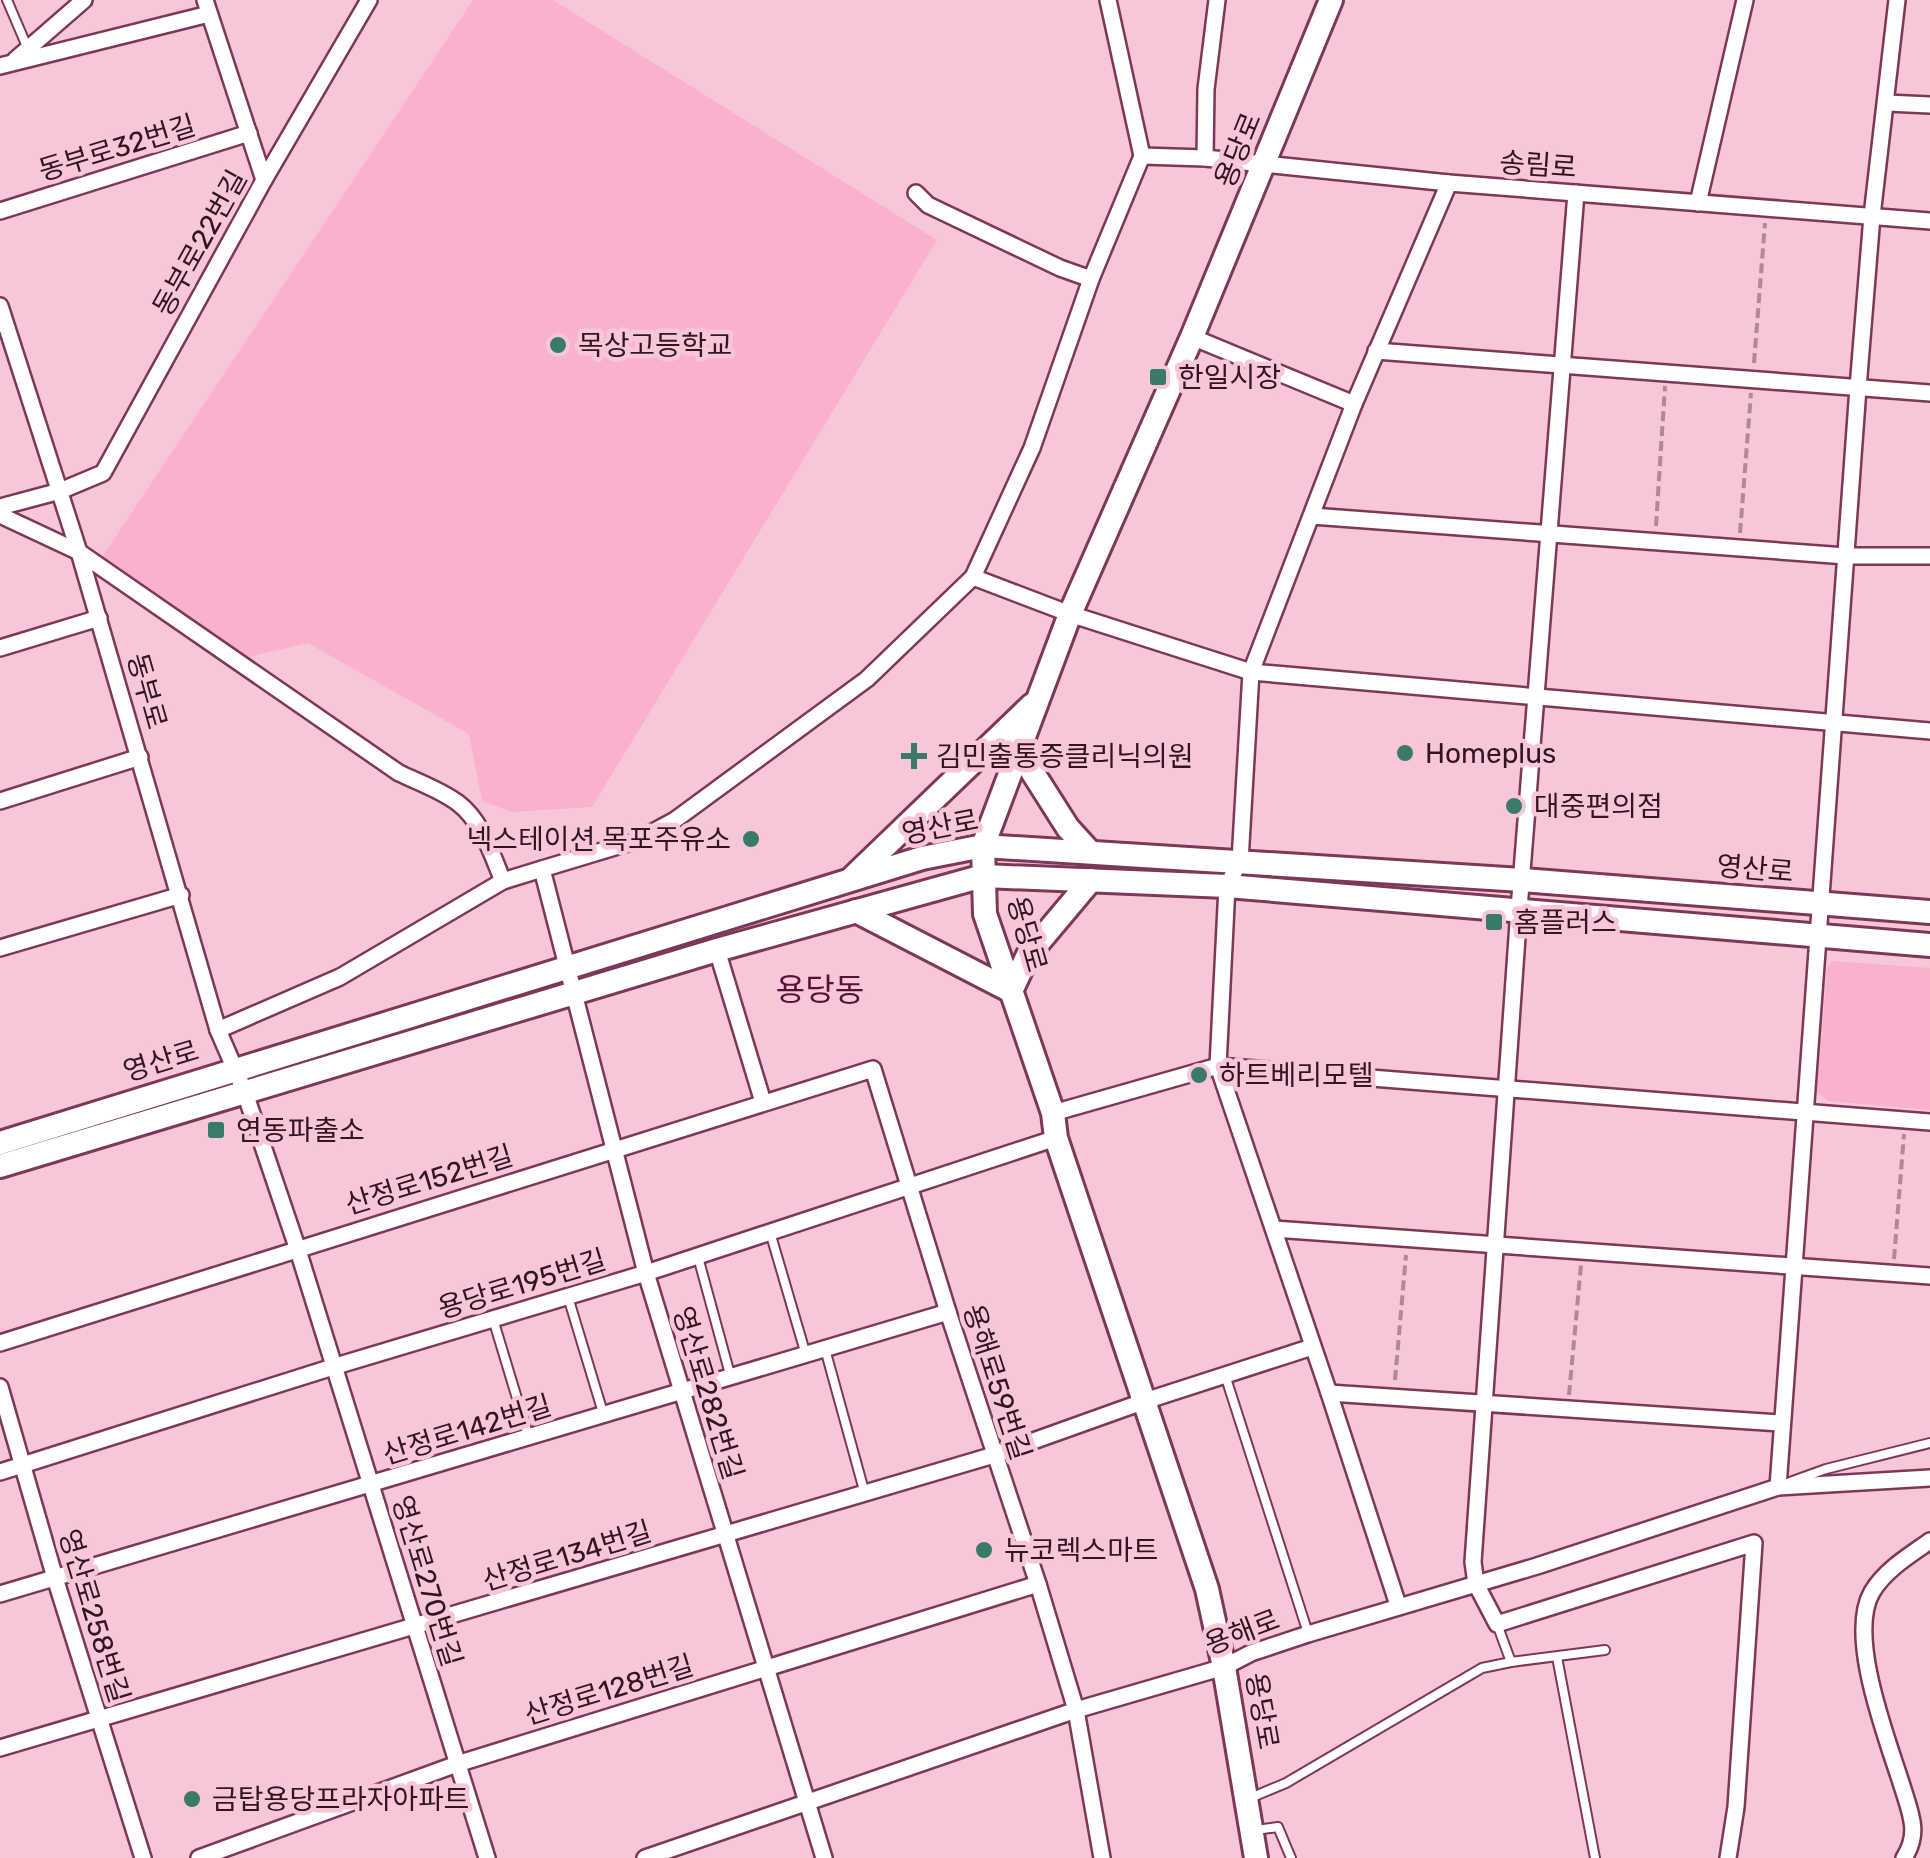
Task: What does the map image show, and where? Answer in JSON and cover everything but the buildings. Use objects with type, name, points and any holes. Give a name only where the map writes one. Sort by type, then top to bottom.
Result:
[{"type":"street","points":[[4,67],[84,0]]},
{"type":"street","name":"동부로22번길","points":[[0,511],[102,473],[369,0]]},
{"type":"street","points":[[218,1030],[340,977],[503,881],[638,840],[674,820],[867,679],[973,577],[1032,448],[1091,279],[1142,156],[1108,0]]},
{"type":"street","points":[[1205,158],[1206,90],[1218,0]]},
{"type":"street","name":"용당로","points":[[1256,1858],[1224,1667],[1198,1556],[1056,1138],[1053,1113],[985,914],[983,846],[1070,614],[1192,337],[1331,0]]},
{"type":"street","points":[[1698,203],[1745,0]]},
{"type":"street","points":[[1778,1487],[1858,388],[1872,216],[1897,0]]},
{"type":"street","points":[[4,67],[207,7],[264,180]]},
{"type":"street","points":[[1887,102],[1930,105]]},
{"type":"street","name":"동부로32번길","points":[[0,211],[249,133]]},
{"type":"street","name":"송림로","points":[[1142,156],[1205,158],[1449,183],[1930,221]]},
{"type":"street","points":[[1398,1605],[1218,1066],[1227,886],[1240,861],[1251,672],[1354,404],[1449,183]]},
{"type":"street","points":[[916,193],[928,205],[1091,279]]},
{"type":"street","points":[[1576,193],[1560,364],[1473,1562],[1476,1584],[1496,1624],[1754,1543],[1736,1807],[1728,1858]]},
{"type":"street","name":"동부로","points":[[0,306],[7,348],[60,491],[218,1030],[238,1080]]},
{"type":"street","points":[[1192,337],[1354,404]]},
{"type":"street","points":[[1376,351],[1930,393]]},
{"type":"street","points":[[0,511],[79,552],[399,773],[457,802],[479,828],[503,881]]},
{"type":"street","points":[[1312,516],[1846,556],[1930,556]]},
{"type":"street","points":[[973,577],[1070,614],[1251,672],[1930,730]]},
{"type":"street","points":[[0,648],[99,618]]},
{"type":"street","points":[[850,880],[1038,700]]},
{"type":"street","points":[[1019,751],[1068,828],[1089,851]]},
{"type":"street","points":[[0,801],[140,757]]},
{"type":"street","name":"영산로","points":[[0,1166],[566,968],[922,858],[983,846],[1522,880],[1930,912]]},
{"type":"street","name":"영산로282번길","points":[[542,869],[646,1274],[824,1858]]},
{"type":"street","name":"영산로","points":[[0,1143],[574,994],[983,876],[1227,886],[1930,945]]},
{"type":"street","points":[[856,911],[1012,991],[1028,955],[1091,880]]},
{"type":"street","points":[[0,948],[181,895]]},
{"type":"street","points":[[717,950],[763,1102]]},
{"type":"street","points":[[1053,1113],[1218,1066],[1930,1122]]},
{"type":"street","name":"산정로152번길","points":[[0,1343],[873,1068]]},
{"type":"street","name":"용해로59번길","points":[[873,1068],[1076,1710],[1102,1858]]},
{"type":"street","name":"영산로270번길","points":[[238,1080],[336,1366],[487,1858]]},
{"type":"street","name":"용당로195번길","points":[[0,1472],[646,1274],[1056,1138]]},
{"type":"street","points":[[1274,1229],[1930,1276]]},
{"type":"street","name":"산정로142번길","points":[[0,1594],[948,1312]]},
{"type":"street","name":"산정로134번길","points":[[0,1748],[994,1455],[1312,1347]]},
{"type":"street","name":"영산로258번길","points":[[0,1387],[143,1858]]},
{"type":"street","points":[[1329,1393],[1780,1423]]},
{"type":"street","name":"용해로","points":[[645,1858],[1076,1710],[1224,1667],[1251,1653],[1308,1634],[1778,1487],[1930,1478]]},
{"type":"street","points":[[1904,1858],[1914,1840],[1912,1818],[1884,1728],[1862,1632],[1864,1609],[1882,1578],[1930,1541]]},
{"type":"street","name":"산정로128번길","points":[[199,1858],[457,1764],[1038,1584]]},
{"type":"lane","points":[[7,0],[28,48]]},
{"type":"lane","points":[[770,1232],[806,1355]]},
{"type":"lane","points":[[698,1256],[731,1378]]},
{"type":"lane","points":[[568,1297],[604,1416]]},
{"type":"lane","points":[[493,1319],[529,1438]]},
{"type":"lane","points":[[825,1349],[865,1494]]},
{"type":"lane","points":[[1226,1375],[1308,1634]]},
{"type":"lane","points":[[1778,1487],[1826,1469],[1930,1443]]},
{"type":"lane","points":[[1496,1624],[1511,1662]]},
{"type":"lane","points":[[1247,1799],[1286,1784],[1482,1668],[1605,1650]]},
{"type":"lane","points":[[1558,1658],[1595,1858]]},
{"type":"lane","points":[[1252,1831],[1278,1827],[1291,1858]]},
{"type":"path","points":[[1655,541],[1666,374]]},
{"type":"path","points":[[1893,1273],[1905,1120]]},
{"type":"path","points":[[1394,1395],[1407,1239]]},
{"type":"path","points":[[1568,1408],[1582,1251]]},
{"type":"shaded area","name":"목상고등학교","points":[[473,0],[553,0],[937,240],[592,807],[512,812],[482,801],[469,734],[308,643],[247,657],[103,556]]},
{"type":"shaded area","points":[[1832,961],[1930,968],[1930,1110],[1828,1101],[1817,1092],[1827,968]]},
{"type":"place","name":"목상고등학교","points":[[558,345]]},
{"type":"place","name":"한일시장","points":[[1158,377]]},
{"type":"place","name":"Homeplus","points":[[1405,753]]},
{"type":"place","name":"김민출통증클리닉의원","points":[[914,756]]},
{"type":"place","name":"대중편의점","points":[[1514,806]]},
{"type":"place","name":"넥스테이션 목포주유소","points":[[751,839]]},
{"type":"place","name":"홈플러스","points":[[1494,922]]},
{"type":"place","name":"하트베리모텔","points":[[1199,1075]]},
{"type":"place","name":"연동파출소","points":[[216,1130]]},
{"type":"place","name":"뉴코렉스마트","points":[[984,1550]]},
{"type":"place","name":"금탑용당프라자아파트","points":[[192,1799]]},
{"type":"district","name":"용당동","points":[[820,990]]}]
